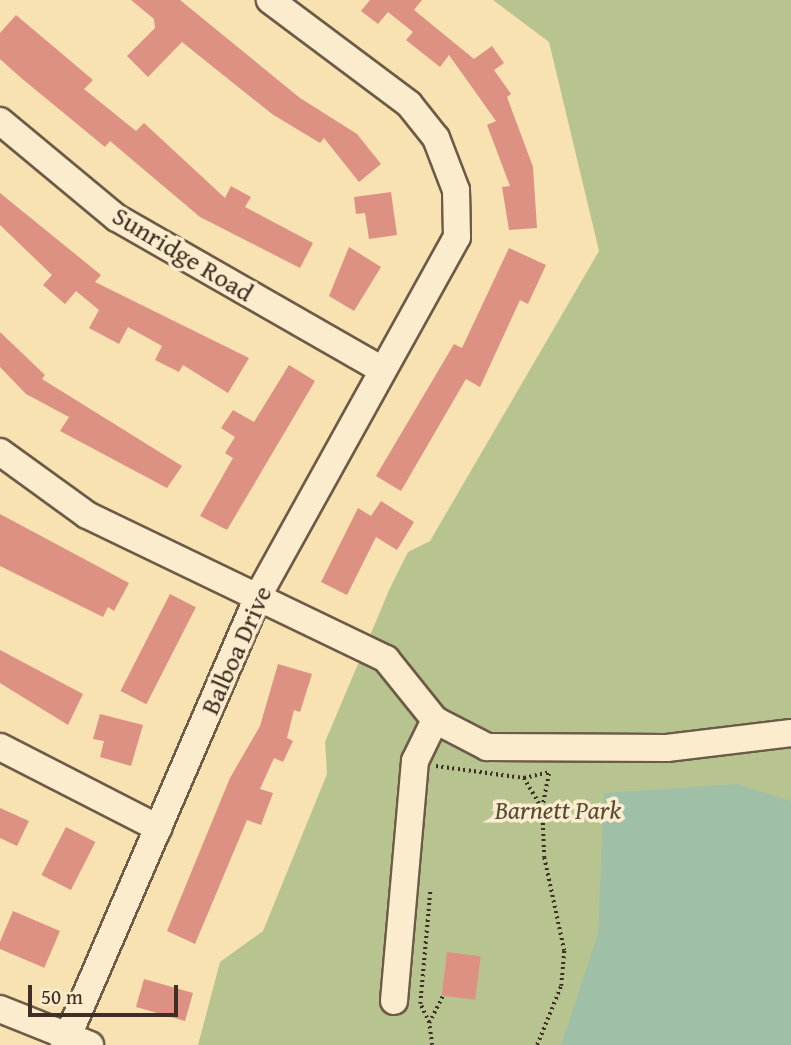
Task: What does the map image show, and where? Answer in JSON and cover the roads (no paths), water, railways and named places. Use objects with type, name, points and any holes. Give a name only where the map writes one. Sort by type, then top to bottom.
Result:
[{"type":"street","name":"Balboa Drive","points":[[74,1043],[159,828],[258,596],[379,368],[457,237],[456,190],[436,138],[409,104],[270,0]]},
{"type":"street","name":"Sunridge Road","points":[[0,121],[117,218],[379,368]]},
{"type":"street","points":[[0,452],[87,515],[352,640],[403,673],[435,720],[477,743],[519,752],[667,748],[791,733]]},
{"type":"street","points":[[394,1001],[415,761],[435,720]]},
{"type":"street","points":[[0,747],[159,828]]},
{"type":"street","points":[[0,1009],[74,1043]]},
{"type":"park label","name":"Barnett Park","points":[[558,810]]}]
